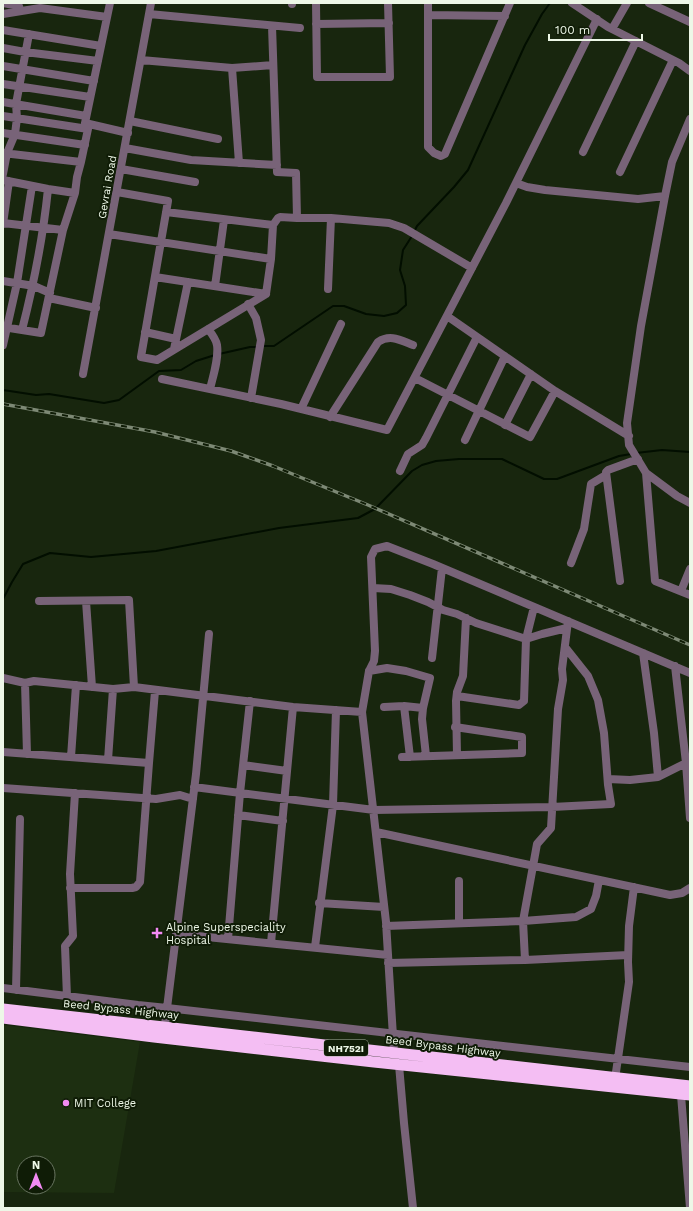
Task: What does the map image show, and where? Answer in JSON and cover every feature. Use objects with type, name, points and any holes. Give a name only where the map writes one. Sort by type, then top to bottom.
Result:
[{"type":"highway","name":"Beed Bypass Highway","points":[[3,1009],[164,1033],[399,1065],[686,1095]]},
{"type":"highway","name":"Beed Bypass Highway","points":[[3,1018],[394,1053],[615,1079],[690,1086]]},
{"type":"street","points":[[3,3],[19,6],[20,11]]},
{"type":"street","points":[[5,328],[41,333],[63,230],[75,193],[77,177],[85,145],[86,123],[90,97],[110,3]]},
{"type":"street","name":"Gevrai Road","points":[[84,374],[151,3]]},
{"type":"street","points":[[316,3],[317,77],[390,77],[388,3]]},
{"type":"street","points":[[428,3],[428,146],[434,153],[441,156],[445,154],[510,3]]},
{"type":"street","points":[[572,3],[612,29],[673,60],[690,71]]},
{"type":"street","points":[[612,29],[627,3]]},
{"type":"street","points":[[648,3],[690,22]]},
{"type":"street","points":[[3,14],[41,6],[107,17]]},
{"type":"street","points":[[149,14],[300,28]]},
{"type":"street","points":[[428,15],[505,16]]},
{"type":"street","points":[[162,379],[301,409],[387,430],[516,183],[597,19]]},
{"type":"street","points":[[316,24],[389,23]]},
{"type":"street","points":[[272,26],[277,172],[296,173],[297,218]]},
{"type":"street","points":[[3,30],[101,46]]},
{"type":"street","points":[[3,174],[5,153],[15,134],[17,118],[16,104],[29,34]]},
{"type":"street","points":[[583,152],[636,41]]},
{"type":"street","points":[[3,48],[98,61]]},
{"type":"street","points":[[141,60],[232,68],[273,65]]},
{"type":"street","points":[[620,172],[673,60]]},
{"type":"street","points":[[3,66],[94,81]]},
{"type":"street","points":[[232,68],[239,163]]},
{"type":"street","points":[[3,84],[90,97]]},
{"type":"street","points":[[3,102],[128,133]]},
{"type":"street","points":[[3,116],[86,123]]},
{"type":"street","points":[[690,119],[672,162],[641,326],[627,423],[629,445],[646,473],[677,496],[690,503]]},
{"type":"street","points":[[130,121],[218,139]]},
{"type":"street","points":[[3,133],[85,145]]},
{"type":"street","points":[[125,148],[191,160],[277,165]]},
{"type":"street","points":[[5,153],[81,162]]},
{"type":"street","points":[[121,169],[196,182]]},
{"type":"street","points":[[63,230],[3,223],[6,180],[48,190],[75,193]]},
{"type":"street","points":[[516,183],[527,187],[545,190],[638,199],[665,196]]},
{"type":"street","points":[[3,345],[5,328],[17,283],[32,186]]},
{"type":"street","points":[[22,330],[34,286],[44,228],[48,190]]},
{"type":"street","points":[[117,192],[168,201],[141,356],[157,360],[266,294]]},
{"type":"street","points":[[166,212],[273,226]]},
{"type":"street","points":[[266,294],[271,259],[273,226],[280,217],[331,218],[389,223],[404,228],[472,268]]},
{"type":"street","points":[[328,289],[331,218]]},
{"type":"street","points":[[215,286],[224,220]]},
{"type":"street","points":[[109,234],[271,259]]},
{"type":"street","points":[[155,278],[266,294]]},
{"type":"street","points":[[3,281],[34,286],[49,295],[96,308]]},
{"type":"street","points":[[174,349],[188,282]]},
{"type":"street","points":[[248,304],[256,318],[261,340],[251,398]]},
{"type":"street","points":[[447,316],[555,391],[628,436]]},
{"type":"street","points":[[301,409],[341,324]]},
{"type":"street","points":[[208,329],[217,345],[210,389]]},
{"type":"street","points":[[145,332],[176,339]]},
{"type":"street","points":[[330,417],[378,342],[385,337],[394,338],[413,345]]},
{"type":"street","points":[[400,471],[408,454],[422,445],[449,395],[477,337]]},
{"type":"street","points":[[465,440],[505,356]]},
{"type":"street","points":[[505,425],[531,374]]},
{"type":"street","points":[[415,378],[530,437],[555,391]]},
{"type":"street","points":[[571,563],[584,529],[591,484],[606,475],[608,470],[637,458]]},
{"type":"street","points":[[646,473],[655,581],[690,595]]},
{"type":"street","points":[[606,475],[620,581]]},
{"type":"street","points":[[394,1053],[386,926],[362,712],[369,671],[374,661],[375,651],[371,557],[375,549],[387,546],[534,607],[568,625],[643,653],[690,673]]},
{"type":"street","points":[[432,658],[442,568]]},
{"type":"street","points":[[681,591],[690,569]]},
{"type":"street","points":[[373,588],[391,589],[428,602],[476,623],[526,639],[568,625]]},
{"type":"street","points":[[86,600],[92,687]]},
{"type":"street","points":[[39,601],[129,600],[134,687]]},
{"type":"street","points":[[457,696],[519,705],[522,704],[524,701],[526,639],[534,607]]},
{"type":"street","points":[[457,755],[455,727],[457,696],[463,676],[466,618]]},
{"type":"street","points":[[525,960],[523,921],[537,844],[551,828],[558,709],[563,680],[562,669],[568,625]]},
{"type":"street","points":[[164,1033],[193,799],[209,634]]},
{"type":"street","points":[[194,786],[374,810],[552,807],[611,804],[604,733],[598,700],[588,676],[565,647]]},
{"type":"street","points":[[643,653],[654,733],[658,777]]},
{"type":"street","points":[[675,666],[686,763],[690,816]]},
{"type":"street","points":[[369,671],[387,668],[406,670],[430,678],[422,719],[426,756]]},
{"type":"street","points":[[3,678],[25,683],[34,681],[114,689],[134,687],[294,707],[362,712]]},
{"type":"street","points":[[25,683],[27,754]]},
{"type":"street","points":[[71,757],[76,685]]},
{"type":"street","points":[[108,760],[114,689]]},
{"type":"street","points":[[70,888],[132,888],[136,887],[140,882],[155,690]]},
{"type":"street","points":[[228,938],[240,793],[250,701]]},
{"type":"street","points":[[384,707],[404,706],[423,708]]},
{"type":"street","points":[[404,706],[406,757],[522,753],[522,737],[455,727]]},
{"type":"street","points":[[271,943],[294,707]]},
{"type":"street","points":[[315,947],[333,805],[336,710]]},
{"type":"street","points":[[3,752],[149,762]]},
{"type":"street","points":[[608,780],[630,780],[658,777],[686,763]]},
{"type":"street","points":[[243,765],[287,772]]},
{"type":"street","points":[[3,788],[156,799],[180,795],[193,799]]},
{"type":"street","points":[[67,996],[65,946],[73,936],[70,874],[75,793]]},
{"type":"street","points":[[238,815],[283,821]]},
{"type":"street","points":[[16,990],[20,819]]},
{"type":"street","points":[[376,832],[670,895],[682,893],[690,888]]},
{"type":"street","points":[[386,926],[523,921],[576,917],[591,909],[596,896],[599,880]]},
{"type":"street","points":[[459,881],[459,923]]},
{"type":"street","points":[[615,1079],[629,982],[629,926],[634,887]]},
{"type":"street","points":[[320,903],[384,907]]},
{"type":"street","points":[[177,934],[388,954]]},
{"type":"street","points":[[388,963],[525,960],[628,955]]},
{"type":"street","points":[[3,988],[138,1006],[690,1067]]},
{"type":"street","points":[[399,1065],[413,1208]]},
{"type":"street","points":[[686,1095],[690,1208]]},
{"type":"shaded area","name":"MIT College","points":[[3,1025],[140,1042],[114,1193],[56,1192],[56,1155],[16,1155],[16,1192],[3,1192]]},
{"type":"waterway","points":[[414,232],[417,226],[468,170],[525,45],[542,14],[550,3]]},
{"type":"waterway","points":[[262,346],[274,346],[333,306],[344,306],[366,314],[384,316],[397,313],[406,305],[405,286],[400,270],[403,250],[412,236]]},
{"type":"waterway","points":[[219,354],[250,347],[258,347]]},
{"type":"waterway","points":[[3,390],[36,395],[49,394],[104,403],[119,400],[159,371],[181,370],[196,361],[215,355]]},
{"type":"waterway","points":[[636,453],[662,450],[690,452]]},
{"type":"waterway","points":[[3,599],[23,564],[50,553],[91,557],[156,551],[279,528],[358,518],[375,509],[412,471],[422,465],[436,461],[459,459],[502,459],[544,479],[557,479],[619,456],[631,454]]},
{"type":"railway","points":[[3,404],[155,432],[231,451],[273,466],[368,505],[690,645]]},
{"type":"place","name":"Alpine Superspeciality Hospital","points":[[157,933]]},
{"type":"place","name":"MIT College","points":[[66,1103]]}]
